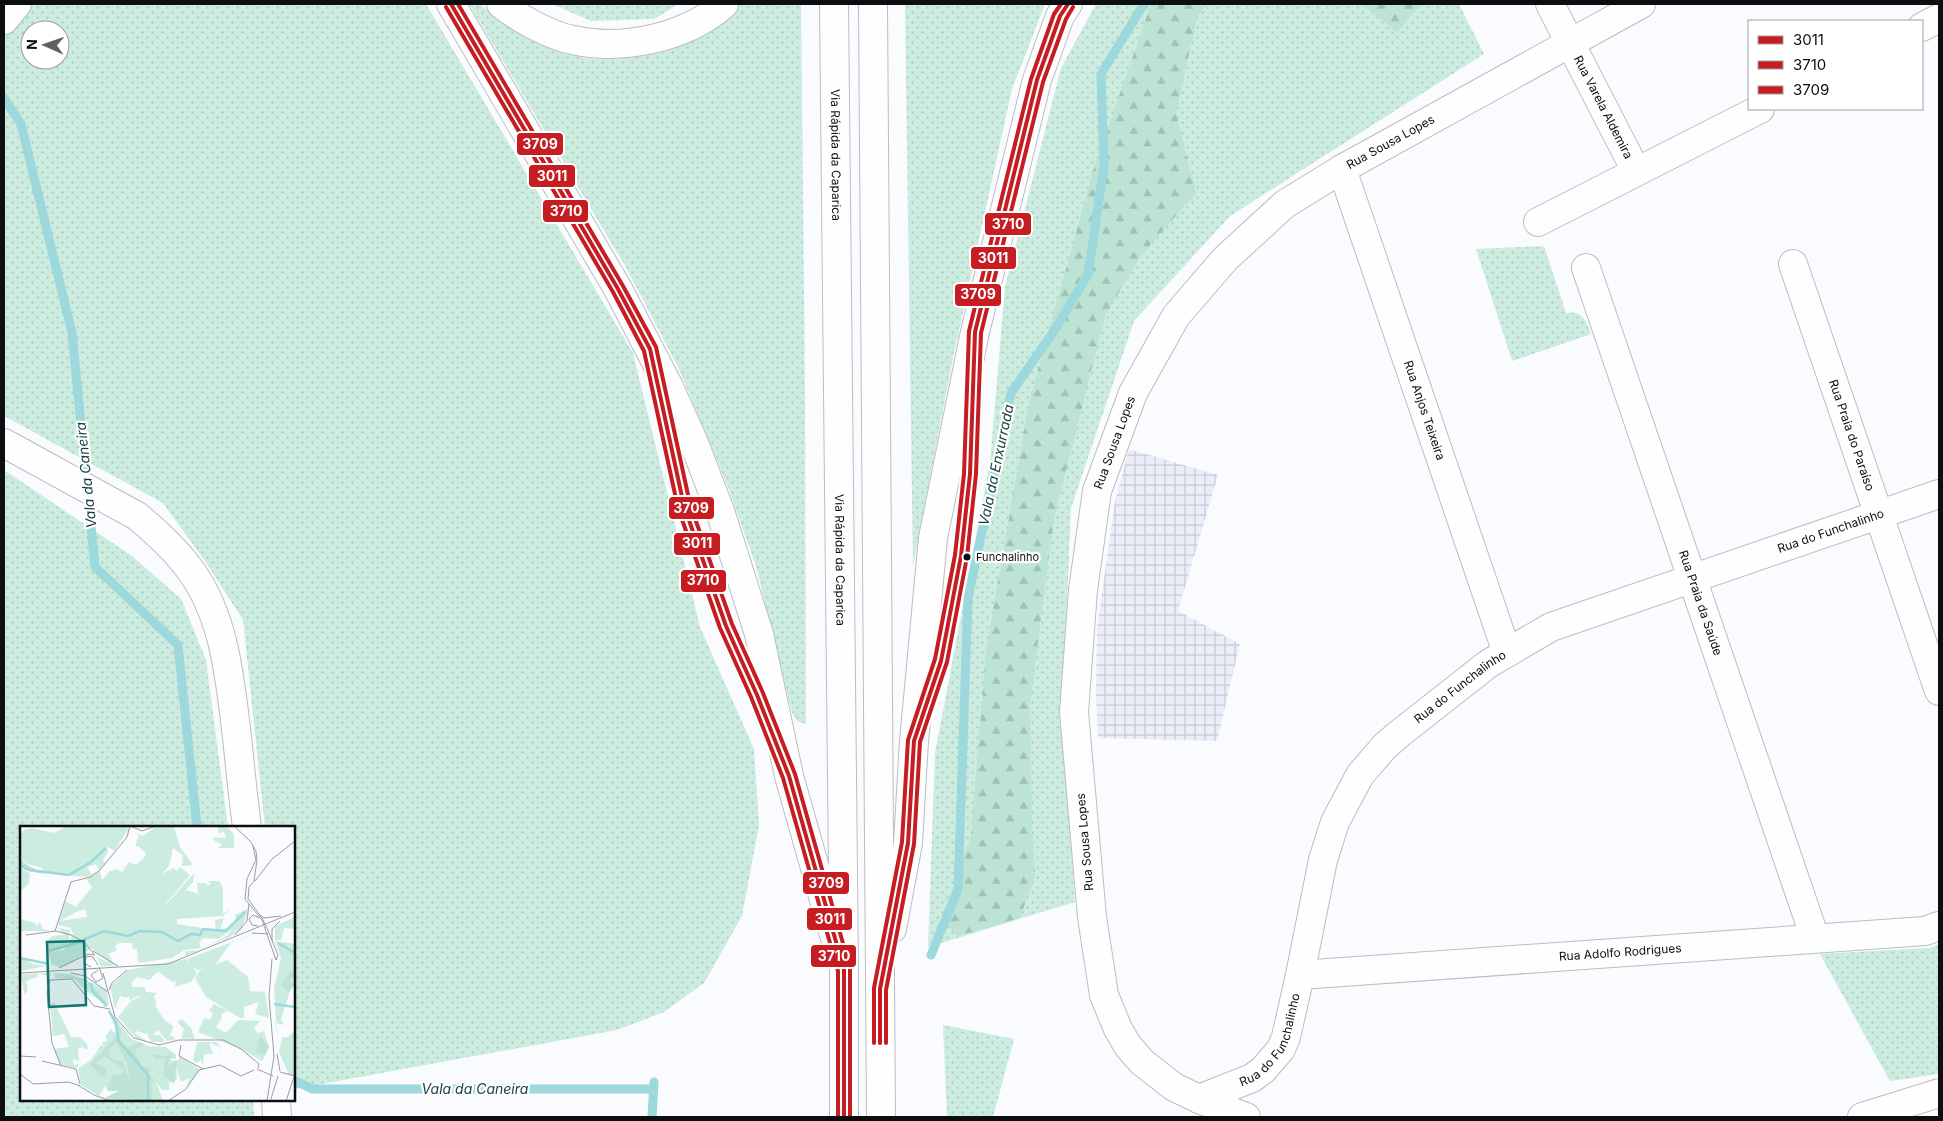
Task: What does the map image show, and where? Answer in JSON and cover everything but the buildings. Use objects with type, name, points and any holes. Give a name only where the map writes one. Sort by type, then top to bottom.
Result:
[{"type":"main road","points":[[4,20],[17,4]]},
{"type":"main road","points":[[451,4],[618,289],[669,387],[694,443],[720,511],[759,634],[789,776],[844,970]]},
{"type":"main road","points":[[502,4],[510,12],[538,27],[572,40],[615,44],[656,38],[696,24],[724,4]]},
{"type":"main road","name":"Via Rápida da Caparica","points":[[834,4],[844,1117]]},
{"type":"main road","points":[[873,4],[881,1117]]},
{"type":"main road","points":[[880,989],[908,843],[914,741],[933,538],[975,332],[1037,80],[1060,16],[1068,4]]},
{"type":"main road","name":"Rua Varela Aldemira","points":[[1550,4],[1636,172]]},
{"type":"main road","name":"Rua Sousa Lopes","points":[[1246,1117],[1174,1087],[1142,1062],[1128,1046],[1118,1029],[1110,1012],[1100,978],[1092,917],[1074,712],[1083,590],[1097,491],[1133,393],[1176,316],[1225,259],[1285,204],[1342,169],[1641,4]]},
{"type":"main road","points":[[1923,26],[1939,18]]},
{"type":"main road","name":"Rua Varela Aldemira","points":[[1538,222],[1758,110]]},
{"type":"main road","name":"Rua Anjos Teixeira","points":[[1342,169],[1507,653]]},
{"type":"main road","name":"Rua Praia do Paraíso","points":[[1793,264],[1939,692]]},
{"type":"main road","name":"Rua Praia da Saúde","points":[[1586,268],[1815,938]]},
{"type":"main road","points":[[4,443],[137,516],[152,528],[188,566],[213,613],[227,665],[247,826]]},
{"type":"main road","name":"Rua do Funchalinho","points":[[1199,1099],[1252,1078],[1281,1049],[1286,1037],[1328,841],[1350,790],[1371,760],[1399,734],[1488,664],[1551,627],[1939,494]]},
{"type":"main road","name":"Rua Adolfo Rodrigues","points":[[1300,975],[1925,931],[1939,926]]},
{"type":"main road","points":[[1862,1117],[1939,1093]]},
{"type":"main road","points":[[276,1101],[277,1117]]},
{"type":"shaded area","points":[[1129,449],[1218,475],[1178,611],[1240,644],[1217,741],[1098,738],[1096,693],[1097,628],[1115,501]]},
{"type":"green space","points":[[4,4],[426,4],[633,353],[700,627],[754,749],[759,825],[742,916],[704,983],[664,1012],[617,1030],[295,1089],[295,826],[265,826],[243,620],[205,561],[163,503],[4,416]]},
{"type":"green space","points":[[469,4],[480,4],[519,32],[549,47],[580,57],[601,59],[624,58],[667,51],[706,31],[740,4],[801,4],[806,724],[798,721],[792,712],[756,566],[728,487],[678,367],[627,269]]},
{"type":"green space","points":[[552,4],[679,4],[654,19],[591,21]]},
{"type":"green space","points":[[905,4],[1045,4],[1012,89],[953,358],[913,566]]},
{"type":"green space","points":[[1096,4],[1459,4],[1484,54],[1230,216],[1134,321],[1071,508],[1062,721],[1075,902],[928,947],[935,753],[990,463],[1005,287],[1061,68]]},
{"type":"green space","points":[[1151,4],[1207,4],[1197,17],[1176,113],[1196,193],[1140,257],[1105,316],[1054,518],[1030,703],[1032,826],[1035,875],[1020,918],[958,936],[943,920],[971,836],[986,651],[1029,403],[1093,171]]},
{"type":"green space","points":[[1361,4],[1421,4],[1397,32]]},
{"type":"green space","points":[[1544,246],[1566,313],[1576,313],[1583,317],[1591,334],[1512,361],[1476,249]]},
{"type":"green space","points":[[4,470],[132,556],[181,599],[206,660],[228,826],[20,826],[20,1101],[253,1101],[254,1117],[4,1117]]},
{"type":"green space","points":[[1939,944],[1939,1074],[1890,1081],[1820,954],[1929,948]]},
{"type":"green space","points":[[943,1025],[1014,1039],[993,1117],[947,1117]]},
{"type":"waterway","name":"Vala da Enxurrada","points":[[931,955],[958,889],[968,598],[1011,393],[1056,328],[1088,274],[1104,166],[1101,74],[1144,4]]},
{"type":"waterway","name":"Vala da Caneira","points":[[4,98],[21,124],[72,333],[95,567],[178,645],[197,826]]},
{"type":"waterway","name":"Vala da Caneira","points":[[298,1082],[312,1089],[653,1089]]},
{"type":"waterway","name":"Vala da Enxurrada","points":[[652,1117],[654,1082]]},
{"type":"transit line","name":"3011","points":[[451,4],[618,289],[650,349],[684,506],[726,626],[757,695],[789,776],[844,970],[844,1117]]},
{"type":"transit line","name":"3709","points":[[458,4],[623,286],[656,347],[690,504],[732,624],[763,693],[795,774],[850,968],[850,1117]]},
{"type":"transit line","name":"3709","points":[[874,1043],[874,988],[902,842],[908,740],[935,659],[955,555],[964,474],[969,331],[1031,79],[1054,14],[1061,4]]},
{"type":"transit line","name":"3011","points":[[880,1043],[880,989],[908,843],[914,741],[941,661],[961,556],[970,474],[975,332],[1037,80],[1060,16],[1068,4]]},
{"type":"transit line","name":"3710","points":[[446,7],[613,292],[644,351],[678,508],[720,628],[751,697],[783,778],[838,971],[838,1117]]},
{"type":"transit line","name":"3710","points":[[886,1043],[886,990],[914,844],[920,742],[947,662],[967,557],[976,474],[981,333],[1043,82],[1066,19],[1073,7]]},
{"type":"place","name":"Funchalinho","points":[[967,557]]}]
